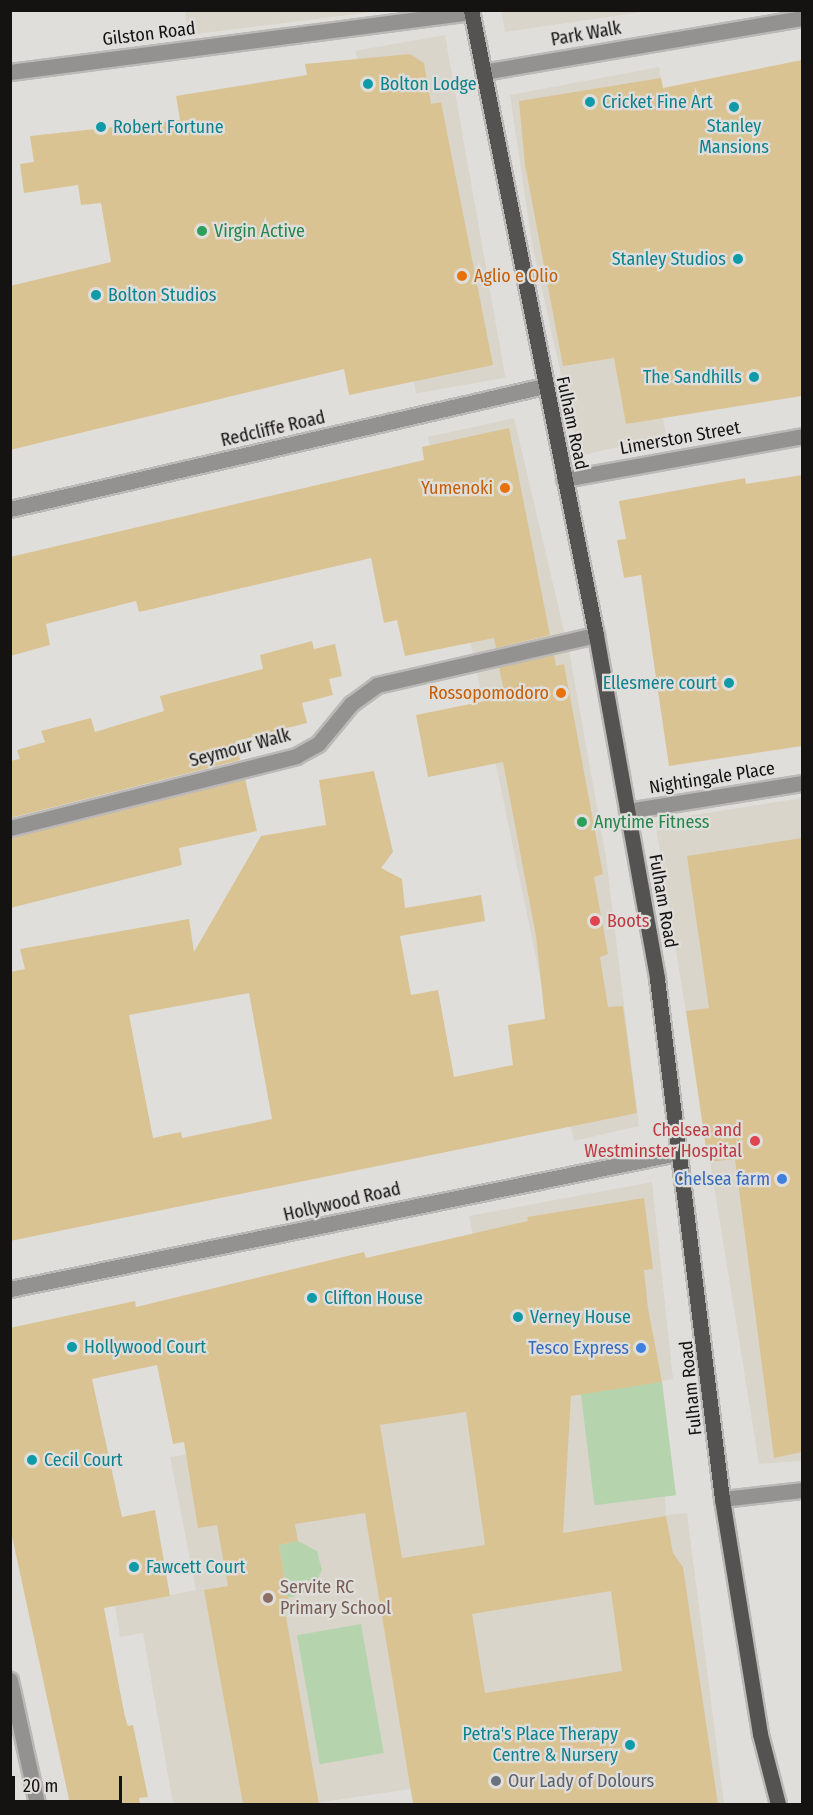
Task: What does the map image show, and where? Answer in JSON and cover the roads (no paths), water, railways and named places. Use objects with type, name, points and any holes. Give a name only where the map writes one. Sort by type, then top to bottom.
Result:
[{"type":"main road","name":"Fulham Road","points":[[471,11],[544,386],[596,635],[627,810],[682,1152],[722,1499],[760,1734],[778,1804]]},
{"type":"street","name":"Gilston Road","points":[[10,72],[471,11]]},
{"type":"street","name":"Park Walk","points":[[483,72],[802,18]]},
{"type":"street","name":"Redcliffe Road","points":[[10,509],[544,386]]},
{"type":"street","name":"Limerston Street","points":[[564,478],[802,436]]},
{"type":"street","name":"Seymour Walk","points":[[10,828],[296,756],[318,744],[351,704],[376,685],[596,635]]},
{"type":"street","name":"Nightingale Place","points":[[627,810],[802,783]]},
{"type":"street","name":"Hollywood Road","points":[[10,1288],[682,1152]]},
{"type":"street","points":[[722,1499],[802,1490]]},
{"type":"street","points":[[10,1680],[37,1804]]},
{"type":"place","name":"Bolton Lodge","points":[[368,84]]},
{"type":"place","name":"Cricket Fine Art","points":[[590,102]]},
{"type":"place","name":"Stanley Mansions","points":[[734,107]]},
{"type":"place","name":"Robert Fortune","points":[[101,127]]},
{"type":"place","name":"Virgin Active","points":[[202,231]]},
{"type":"place","name":"Stanley Studios","points":[[738,259]]},
{"type":"place","name":"Aglio e Olio","points":[[462,276]]},
{"type":"place","name":"Bolton Studios","points":[[96,295]]},
{"type":"place","name":"The Sandhills","points":[[754,377]]},
{"type":"place","name":"Yumenoki","points":[[505,488]]},
{"type":"place","name":"Ellesmere court","points":[[729,683]]},
{"type":"place","name":"Rossopomodoro","points":[[561,693]]},
{"type":"place","name":"Anytime Fitness","points":[[582,822]]},
{"type":"place","name":"Boots","points":[[595,921]]},
{"type":"place","name":"Chelsea and Westminster Hospital","points":[[755,1141]]},
{"type":"place","name":"Chelsea farm","points":[[782,1179]]},
{"type":"place","name":"Clifton House","points":[[312,1298]]},
{"type":"place","name":"Verney House","points":[[518,1317]]},
{"type":"place","name":"Hollywood Court","points":[[72,1347]]},
{"type":"place","name":"Tesco Express","points":[[641,1348]]},
{"type":"place","name":"Cecil Court","points":[[32,1460]]},
{"type":"place","name":"Fawcett Court","points":[[134,1567]]},
{"type":"place","name":"Servite RC Primary School","points":[[268,1598]]},
{"type":"place","name":"Petra's Place Therapy Centre & Nursery","points":[[630,1745]]},
{"type":"place","name":"Our Lady of Dolours","points":[[496,1781]]}]
